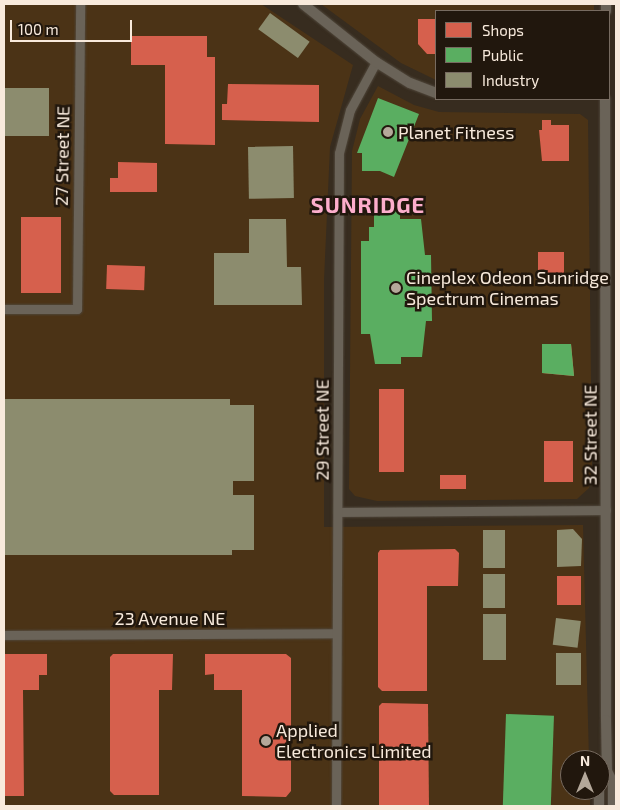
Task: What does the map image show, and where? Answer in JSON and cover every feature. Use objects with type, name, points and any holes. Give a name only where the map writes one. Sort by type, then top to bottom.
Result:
[{"type":"street","name":"27 Street NE","points":[[4,309],[77,309],[80,4]]},
{"type":"street","points":[[303,4],[376,62],[410,83],[435,93]]},
{"type":"street","name":"29 Street NE","points":[[336,806],[339,154],[350,110],[376,62]]},
{"type":"street","name":"32 Street NE","points":[[605,100],[607,750]]},
{"type":"street","points":[[338,512],[606,510]]},
{"type":"street","name":"23 Avenue NE","points":[[4,635],[336,633]]},
{"type":"street","name":"32 Street NE","points":[[613,806],[615,783]]},
{"type":"shaded area","points":[[4,4],[261,4],[353,65],[330,147],[324,280],[324,527],[583,525],[589,750],[560,750],[560,800],[590,800],[590,806],[4,806]]},
{"type":"shaded area","points":[[321,4],[594,4],[594,10],[435,10],[435,80],[401,63]]},
{"type":"shaded area","points":[[378,86],[414,105],[439,112],[580,114],[588,120],[592,469],[589,488],[577,499],[377,501],[355,496],[349,489],[352,151],[360,119]]},
{"type":"building: Shops","points":[[418,19],[435,19],[435,54],[427,54],[418,44]]},
{"type":"building: Shops","points":[[131,36],[207,36],[207,57],[215,57],[215,145],[165,144],[165,65],[131,65]]},
{"type":"building: Shops","points":[[228,84],[319,85],[319,122],[222,120],[222,104],[227,104]]},
{"type":"building: Shops","points":[[542,120],[551,120],[551,125],[569,125],[569,161],[542,161],[539,130],[542,130]]},
{"type":"building: Shops","points":[[118,162],[157,163],[157,192],[110,192],[110,178],[118,178]]},
{"type":"building: Shops","points":[[21,217],[61,217],[61,293],[21,293]]},
{"type":"building: Shops","points":[[538,252],[564,252],[564,279],[538,279]]},
{"type":"building: Shops","points":[[107,265],[145,266],[144,290],[106,289]]},
{"type":"building: Shops","points":[[542,344],[571,344],[574,376],[542,373]]},
{"type":"building: Shops","points":[[379,389],[404,389],[404,472],[379,472]]},
{"type":"building: Shops","points":[[544,441],[573,441],[573,482],[544,482]]},
{"type":"building: Shops","points":[[440,475],[466,475],[466,489],[440,489]]},
{"type":"building: Shops","points":[[455,549],[459,553],[458,586],[427,586],[427,691],[382,691],[378,687],[378,553],[380,550]]},
{"type":"building: Shops","points":[[557,576],[581,576],[581,605],[557,605]]},
{"type":"building: Shops","points":[[4,654],[47,654],[47,675],[39,675],[39,690],[23,690],[24,796],[4,796]]},
{"type":"building: Shops","points":[[113,654],[173,654],[172,690],[159,690],[159,795],[114,795],[110,791],[110,657]]},
{"type":"building: Shops","name":"Applied Electronics Limited","points":[[205,654],[286,654],[291,658],[291,791],[286,797],[242,796],[242,690],[214,690],[214,674],[205,675]]},
{"type":"building: Shops","points":[[382,703],[428,704],[429,806],[379,806],[379,706]]},
{"type":"building: Public","name":"Planet Fitness","points":[[378,98],[419,114],[394,177],[380,171],[362,171],[362,153],[357,153]]},
{"type":"building: Public","name":"Cineplex Odeon Sunridge Spectrum Cinemas","points":[[400,211],[400,219],[421,219],[425,255],[431,255],[432,321],[426,321],[422,357],[401,357],[401,364],[375,364],[370,334],[361,334],[361,241],[369,241],[369,227],[374,227],[374,212]]},
{"type":"building: Public","points":[[542,344],[571,344],[574,376],[542,373]]},
{"type":"building: Public","points":[[506,714],[554,716],[551,806],[503,806]]},
{"type":"building: Industry","points":[[270,13],[310,42],[298,58],[258,29]]},
{"type":"building: Industry","points":[[4,88],[49,88],[49,136],[4,136]]},
{"type":"building: Industry","points":[[293,146],[294,198],[249,199],[248,147]]},
{"type":"building: Industry","points":[[249,219],[286,219],[287,267],[301,267],[302,305],[214,305],[214,253],[249,253]]},
{"type":"building: Industry","points":[[4,399],[230,399],[230,405],[254,405],[254,481],[233,481],[233,495],[254,495],[254,550],[232,550],[232,555],[4,555]]},
{"type":"building: Industry","points":[[573,529],[582,539],[581,566],[557,567],[557,530]]},
{"type":"building: Industry","points":[[483,530],[505,530],[505,568],[483,568]]},
{"type":"building: Industry","points":[[483,574],[505,574],[505,608],[483,608]]},
{"type":"building: Industry","points":[[483,614],[506,614],[506,660],[483,660]]},
{"type":"building: Industry","points":[[556,618],[581,621],[578,648],[553,645]]},
{"type":"building: Industry","points":[[556,653],[581,653],[581,685],[556,685]]},
{"type":"place","name":"Planet Fitness","points":[[388,132]]},
{"type":"place","name":"Cineplex Odeon Sunridge Spectrum Cinemas","points":[[396,288]]},
{"type":"place","name":"Applied Electronics Limited","points":[[266,741]]},
{"type":"district","name":"SUNRIDGE","points":[[368,205]]}]
